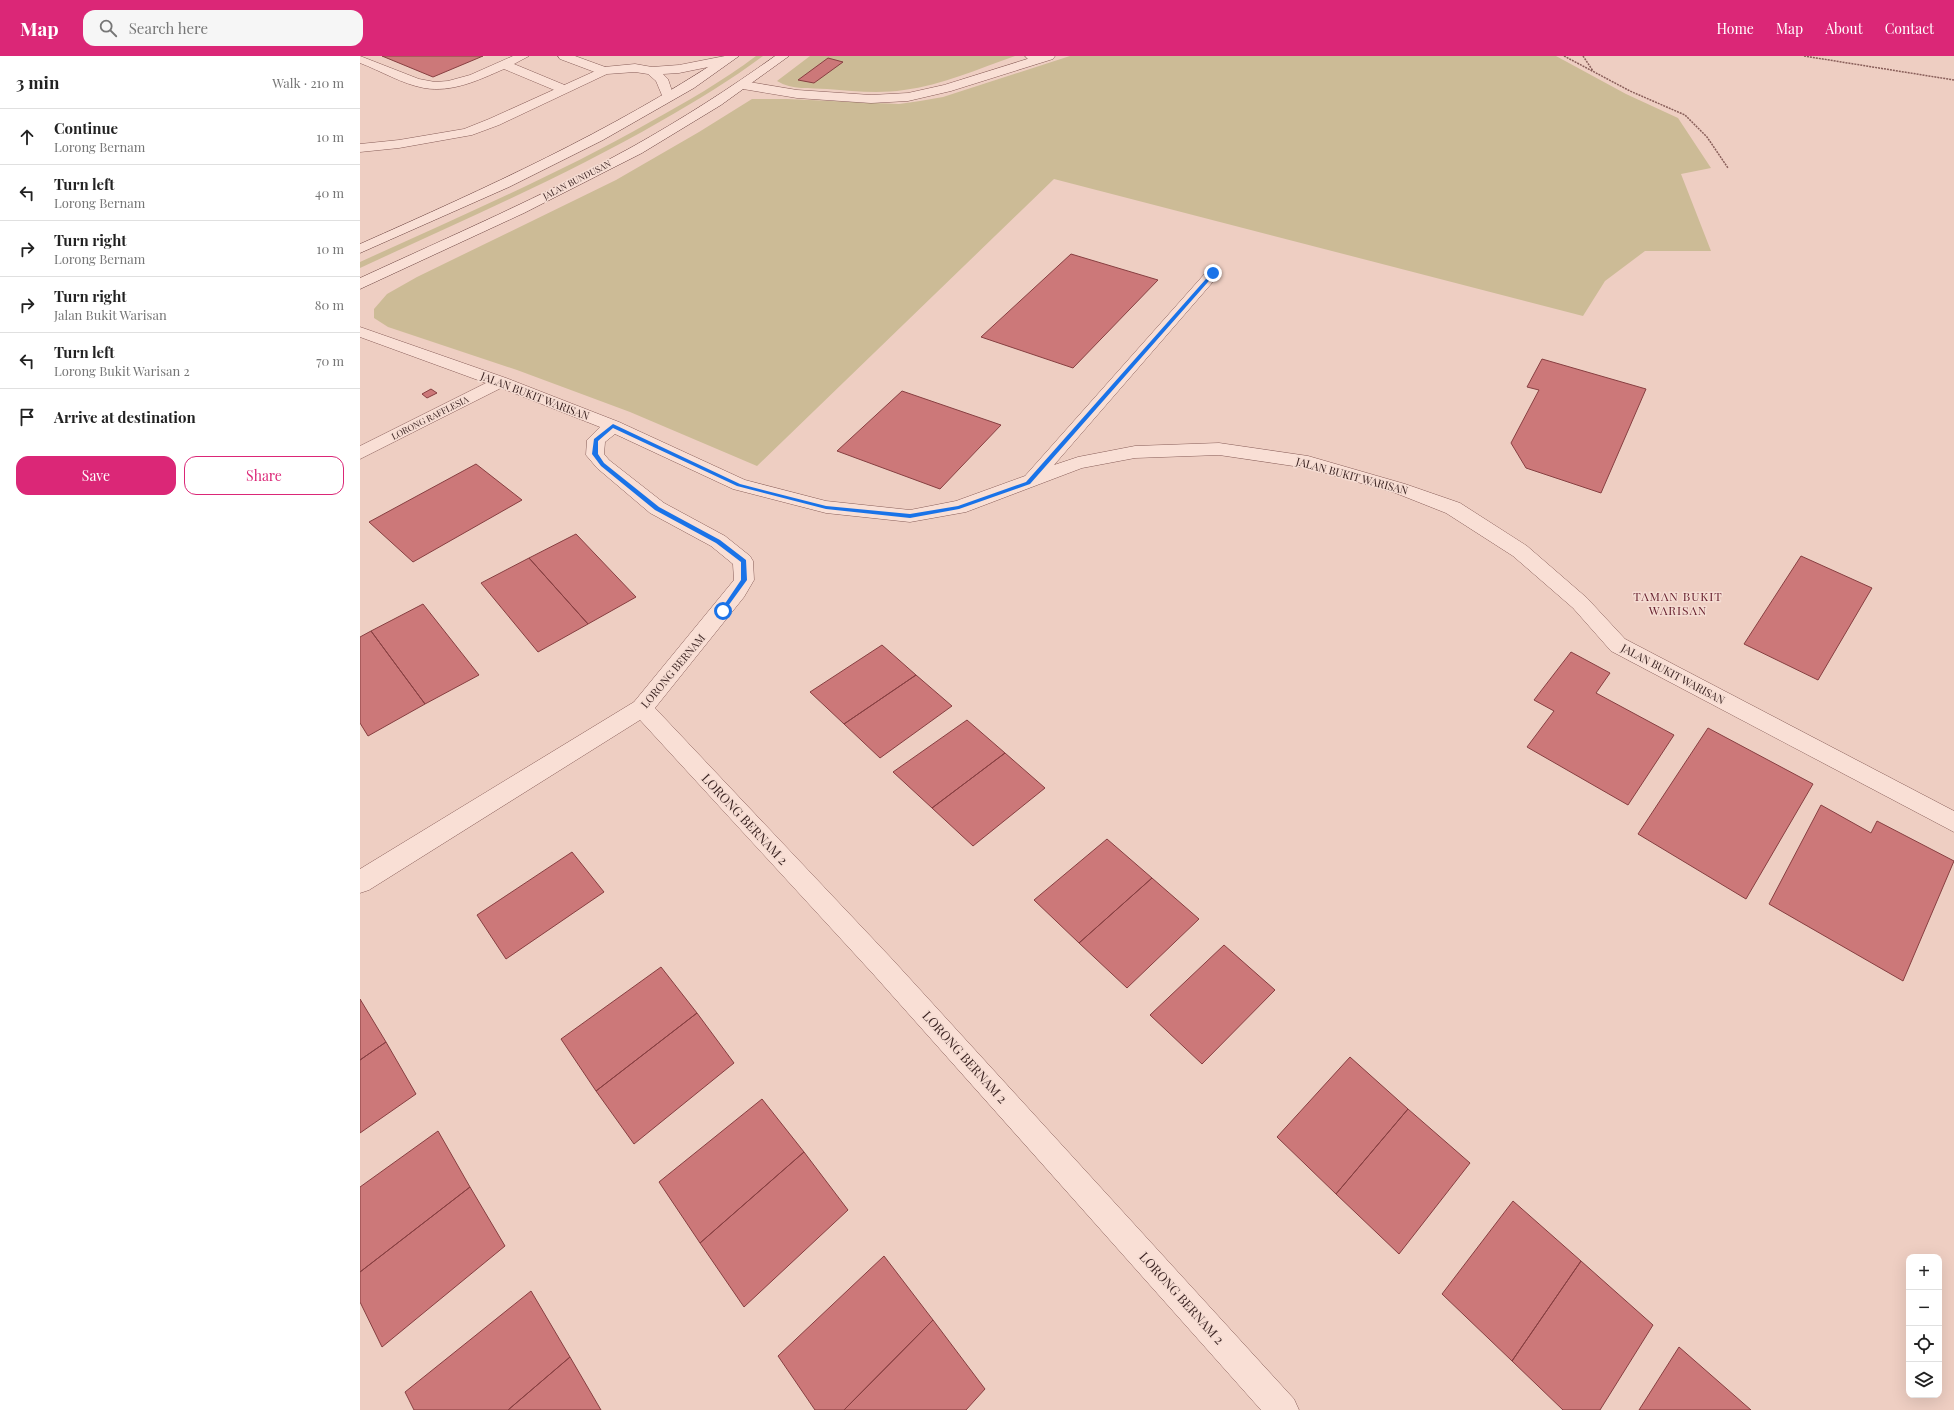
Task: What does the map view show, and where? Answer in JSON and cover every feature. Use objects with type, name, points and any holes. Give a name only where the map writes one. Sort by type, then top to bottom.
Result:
[{"type":"street","points":[[360,59],[424,84],[440,85],[469,79],[523,56]]},
{"type":"street","points":[[564,56],[604,71]]},
{"type":"street","name":"JALAN BUNDUSAN","points":[[360,284],[598,170],[674,128],[743,85],[783,56]]},
{"type":"street","points":[[743,85],[780,92],[871,99],[908,97],[947,88],[1034,58],[1049,56]]},
{"type":"street","points":[[360,148],[399,144],[467,132],[500,119],[604,71],[635,68],[652,71],[679,69],[730,58]]},
{"type":"street","points":[[360,249],[487,192],[562,155],[668,98],[730,58]]},
{"type":"street","points":[[503,64],[563,89]]},
{"type":"street","points":[[652,71],[662,79],[668,98]]},
{"type":"street","points":[[1028,483],[1213,273]]},
{"type":"street","name":"JALAN BUKIT WARISAN","points":[[360,332],[500,382],[613,426],[738,485],[826,508],[910,516],[959,507],[1028,483],[1078,463],[1135,452],[1219,449],[1308,462],[1399,488],[1453,508],[1520,551],[1580,603],[1618,645],[1954,822]]},
{"type":"street","name":"LORONG RAFFLESIA","points":[[360,454],[500,382]]},
{"type":"street","name":"LORONG BERNAM","points":[[360,882],[642,708],[737,592],[744,580],[744,561],[718,541],[657,508],[602,464],[595,454],[596,440],[613,426]]},
{"type":"street","name":"LORONG BERNAM 2","points":[[642,708],[883,966],[1283,1410]]},
{"type":"path","points":[[1564,56],[1630,91],[1685,115],[1707,137],[1728,168]]},
{"type":"path","points":[[1583,56],[1593,71]]},
{"type":"path","points":[[1804,56],[1954,80]]},
{"type":"shaded area","points":[[756,56],[763,56],[700,98],[587,161],[512,198],[360,268],[360,262],[543,178],[615,141],[704,91]]},
{"type":"shaded area","points":[[810,56],[1015,56],[974,71],[918,88],[885,92],[801,88],[789,86],[777,81]]},
{"type":"shaded area","points":[[1070,56],[1556,56],[1626,94],[1678,118],[1711,168],[1681,174],[1711,251],[1645,251],[1605,281],[1583,316],[1054,179],[757,466],[630,412],[517,370],[388,327],[374,318],[374,309],[387,294],[417,277],[616,180],[699,132],[752,99],[899,104],[943,97]]},
{"type":"building","points":[[382,56],[483,56],[433,77]]},
{"type":"building","points":[[828,58],[843,62],[814,83],[798,80]]},
{"type":"building","points":[[1071,254],[1158,280],[1073,368],[981,337]]},
{"type":"building","points":[[1542,359],[1646,389],[1601,493],[1526,468],[1511,443],[1539,390],[1527,387]]},
{"type":"building","points":[[431,389],[437,393],[427,398],[422,394]]},
{"type":"building","points":[[902,391],[1001,425],[940,489],[837,451]]},
{"type":"building","points":[[476,464],[522,500],[413,562],[369,522]]},
{"type":"building","points":[[576,534],[636,597],[588,624],[529,558]]},
{"type":"building","points":[[1801,556],[1872,588],[1818,680],[1744,644]]},
{"type":"building","points":[[529,558],[588,624],[538,652],[481,583]]},
{"type":"building","points":[[423,604],[479,675],[425,704],[371,631]]},
{"type":"building","points":[[371,631],[425,704],[368,736],[360,723],[360,637]]},
{"type":"building","points":[[882,645],[916,675],[844,724],[810,692]]},
{"type":"building","points":[[1571,652],[1610,673],[1596,693],[1674,735],[1628,805],[1527,747],[1554,711],[1534,700]]},
{"type":"building","points":[[916,675],[952,706],[880,758],[844,724]]},
{"type":"building","points":[[967,720],[1005,753],[932,808],[893,772]]},
{"type":"building","points":[[1708,728],[1813,784],[1746,899],[1638,834]]},
{"type":"building","points":[[1005,753],[1045,788],[973,846],[932,808]]},
{"type":"building","points":[[1821,805],[1871,833],[1877,821],[1954,861],[1903,981],[1769,904]]},
{"type":"building","points":[[1107,839],[1152,878],[1079,943],[1034,900]]},
{"type":"building","points":[[572,852],[604,892],[506,959],[477,915]]},
{"type":"building","points":[[1152,878],[1199,919],[1127,988],[1079,943]]},
{"type":"building","points":[[1224,945],[1275,990],[1202,1064],[1150,1015]]},
{"type":"building","points":[[661,967],[697,1013],[596,1091],[561,1039]]},
{"type":"building","points":[[360,999],[386,1042],[360,1060]]},
{"type":"building","points":[[697,1013],[734,1063],[634,1144],[596,1091]]},
{"type":"building","points":[[386,1042],[416,1094],[360,1133],[360,1060]]},
{"type":"building","points":[[1350,1057],[1408,1109],[1336,1194],[1277,1137]]},
{"type":"building","points":[[762,1099],[804,1152],[700,1243],[659,1182]]},
{"type":"building","points":[[1408,1109],[1470,1163],[1399,1254],[1336,1194]]},
{"type":"building","points":[[438,1131],[470,1187],[360,1272],[360,1187]]},
{"type":"building","points":[[804,1152],[848,1210],[744,1307],[700,1243]]},
{"type":"building","points":[[470,1187],[505,1246],[382,1347],[360,1302],[360,1272]]},
{"type":"building","points":[[1513,1201],[1581,1261],[1512,1361],[1442,1294]]},
{"type":"building","points":[[884,1256],[933,1320],[844,1410],[815,1410],[778,1356]]},
{"type":"building","points":[[1581,1261],[1653,1325],[1600,1410],[1563,1410],[1512,1361]]},
{"type":"building","points":[[531,1291],[570,1357],[508,1410],[414,1410],[405,1392]]},
{"type":"building","points":[[933,1320],[985,1389],[966,1410],[844,1410]]},
{"type":"building","points":[[1679,1347],[1751,1410],[1639,1410]]},
{"type":"building","points":[[570,1357],[601,1410],[508,1410]]},
{"type":"district","name":"TAMAN BUKIT WARISAN","points":[[1678,604]]},
{"type":"route","points":[[723,611],[744,580],[744,561],[718,541],[657,508],[602,464],[595,454],[596,440],[613,426],[738,485],[826,508],[910,516],[959,507],[1028,483],[1213,273]]}]
